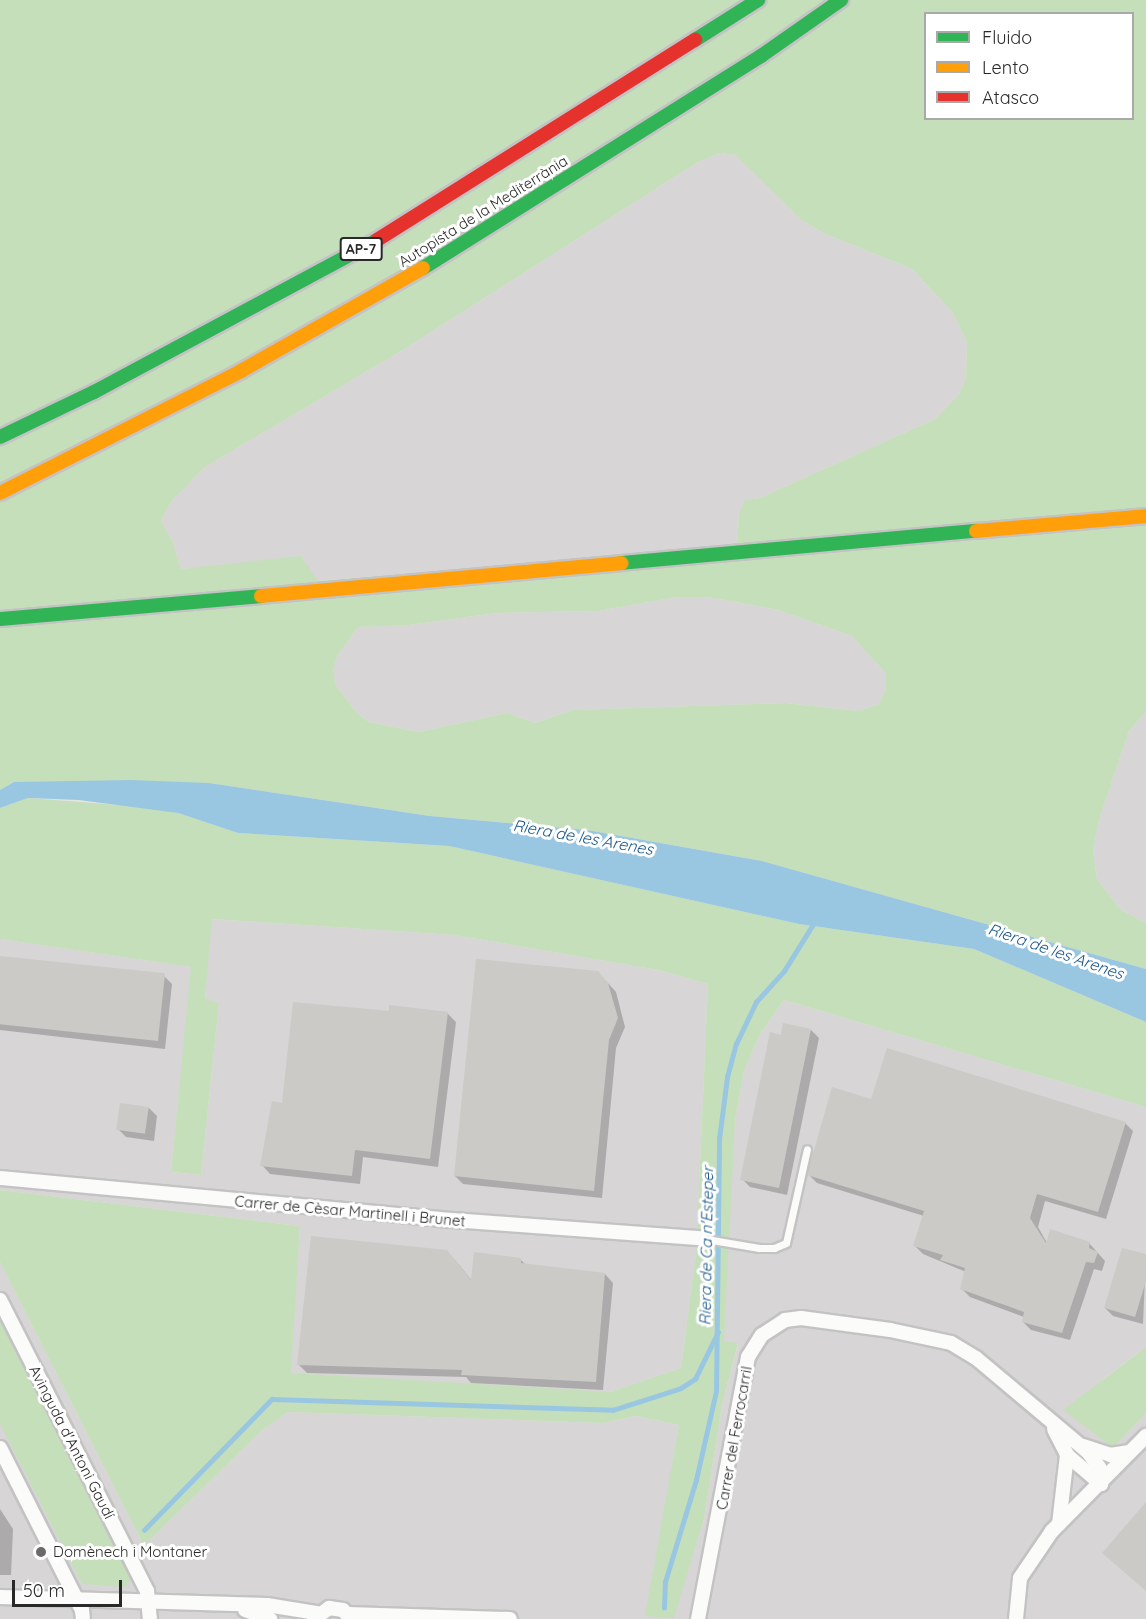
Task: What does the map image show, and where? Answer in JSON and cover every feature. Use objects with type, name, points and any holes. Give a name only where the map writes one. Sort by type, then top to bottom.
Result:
[{"type":"main road","name":"Autopista de la Mediterrània","points":[[0,437],[94,392],[371,244],[759,0]]},
{"type":"main road","name":"Autopista de la Mediterrània","points":[[0,493],[241,371],[399,283],[761,56],[841,0]]},
{"type":"main road","points":[[0,619],[1146,516]]},
{"type":"street","name":"Carrer de Cèsar Martinell i Brunet","points":[[0,1178],[439,1219],[700,1238]]},
{"type":"street","name":"Avinguda d'Antoni Gaudí","points":[[0,1300],[147,1591],[150,1619]]},
{"type":"street","name":"Carrer del Ferrocarril","points":[[698,1619],[748,1358],[754,1345],[772,1327],[801,1318],[924,1335],[951,1343],[984,1365],[1053,1427],[1079,1444],[1110,1455],[1130,1452]]},
{"type":"street","name":"Carrer del Ferrocarril","points":[[1053,1427],[1067,1455],[1101,1484]]},
{"type":"street","points":[[1016,1619],[1020,1578],[1059,1524],[1146,1436]]},
{"type":"street","name":"Carrer del Ferrocarril","points":[[1079,1444],[1099,1467],[1101,1484]]},
{"type":"street","points":[[0,1448],[78,1601],[83,1619]]},
{"type":"street","points":[[1059,1524],[1067,1455]]},
{"type":"street","points":[[0,1597],[149,1605],[237,1607],[267,1605],[316,1616],[336,1608],[350,1617],[510,1619]]},
{"type":"street","points":[[237,1607],[270,1619]]},
{"type":"lane","points":[[700,1238],[774,1248],[786,1243],[807,1149]]},
{"type":"shaded area","points":[[720,153],[735,155],[800,219],[823,233],[912,269],[953,313],[967,343],[966,378],[959,394],[935,419],[760,498],[746,500],[739,513],[737,546],[318,581],[231,566],[181,569],[173,542],[161,521],[171,502],[205,467],[403,350],[698,162]]},
{"type":"shaded area","points":[[677,597],[709,597],[778,610],[852,636],[886,674],[886,689],[879,704],[859,711],[785,703],[573,710],[535,723],[507,713],[419,732],[369,722],[356,712],[336,685],[333,670],[338,655],[358,627],[409,625],[497,613],[598,611]]},
{"type":"shaded area","points":[[1146,712],[1146,923],[1121,910],[1097,879],[1093,851],[1099,820],[1129,731]]},
{"type":"shaded area","points":[[211,919],[454,935],[658,970],[708,984],[696,1253],[681,1368],[610,1392],[591,1394],[290,1373],[300,1226],[0,1190],[0,939],[192,967],[171,1172],[201,1175],[219,1003],[205,1000]]},
{"type":"shaded area","points":[[784,1000],[1146,1107],[1146,1347],[1102,1380],[1113,1448],[1146,1413],[1146,1619],[0,1619],[0,1262],[144,1546],[262,1430],[288,1412],[603,1423],[636,1416],[679,1425],[666,1503],[673,1618],[704,1519],[722,1405],[738,1344],[724,1342],[725,1253],[735,1120],[744,1071],[760,1034]]},
{"type":"green space","points":[[0,0],[1146,0],[1146,712],[1129,731],[1099,820],[1093,851],[1097,879],[1121,910],[1146,923],[1146,969],[762,861],[587,830],[430,816],[209,783],[14,782],[0,790]],"holes":[[[720,153],[735,155],[800,219],[823,233],[912,269],[953,313],[967,343],[966,378],[959,394],[935,419],[760,498],[745,500],[739,513],[737,546],[318,581],[301,556],[181,569],[173,542],[161,521],[171,502],[205,467],[403,350],[698,162]],[[677,597],[709,597],[778,610],[852,636],[886,674],[886,689],[879,704],[859,711],[785,703],[573,710],[535,723],[507,713],[419,732],[369,722],[356,712],[336,685],[333,670],[338,655],[358,627],[409,625],[497,613],[598,611]]]},
{"type":"green space","points":[[28,798],[146,807],[178,813],[238,833],[449,846],[799,924],[974,949],[1146,1022],[1146,1107],[784,1000],[760,1034],[744,1071],[735,1120],[724,1341],[738,1343],[722,1405],[704,1519],[674,1618],[645,1616],[679,1425],[636,1416],[603,1423],[288,1412],[262,1430],[144,1546],[0,1262],[0,1190],[300,1226],[291,1373],[610,1392],[681,1368],[696,1253],[708,984],[658,970],[454,935],[212,919],[205,999],[219,1003],[201,1175],[171,1172],[191,967],[0,939],[0,808]]},
{"type":"green space","points":[[0,1319],[131,1579],[126,1587],[82,1584],[0,1424]]},
{"type":"green space","points":[[1146,1347],[1146,1413],[1113,1448],[1063,1410]]},
{"type":"water","name":"Riera de les Arenes","points":[[131,780],[209,783],[430,816],[587,830],[762,861],[1146,969],[1146,1022],[974,949],[799,924],[449,846],[238,833],[178,813],[79,800],[28,798],[0,808],[0,790],[14,782]]},
{"type":"building","points":[[0,956],[165,973],[158,1041],[0,1024]]},
{"type":"building","points":[[476,959],[598,971],[608,983],[618,1018],[609,1040],[594,1191],[454,1176]]},
{"type":"building","points":[[293,1002],[389,1011],[389,1005],[448,1012],[430,1159],[355,1150],[352,1176],[260,1166],[272,1101],[282,1103]]},
{"type":"building","points":[[783,1023],[811,1029],[779,1188],[740,1180],[770,1032],[781,1035]]},
{"type":"building","points":[[887,1048],[1126,1122],[1098,1212],[1037,1194],[1030,1218],[1046,1243],[1050,1229],[1090,1242],[1089,1248],[1098,1252],[1094,1263],[1086,1262],[1062,1333],[1022,1322],[1024,1312],[960,1289],[965,1268],[940,1260],[943,1255],[913,1246],[924,1211],[807,1175],[832,1087],[871,1099]]},
{"type":"building","points":[[120,1103],[149,1107],[145,1134],[116,1130]]},
{"type":"building","points":[[311,1236],[447,1250],[471,1280],[474,1252],[521,1258],[521,1263],[605,1273],[596,1382],[461,1375],[462,1370],[297,1365]]},
{"type":"building","points":[[1122,1248],[1146,1254],[1146,1281],[1135,1317],[1104,1308]]},
{"type":"building","points":[[1146,1502],[1146,1591],[1102,1553]]},
{"type":"waterway","name":"Riera de Ca n'Esteper","points":[[664,1608],[665,1582],[696,1480],[716,1391],[719,1139],[727,1077],[736,1044],[756,1002],[784,971],[815,921]]},
{"type":"waterway","points":[[144,1530],[272,1399],[613,1410],[681,1388],[695,1379],[718,1332]]},
{"type":"traffic: fast","points":[[695,40],[758,0]]},
{"type":"traffic: fast","points":[[423,268],[761,56],[841,0]]},
{"type":"traffic: fast","points":[[0,437],[94,392],[377,240]]},
{"type":"traffic: fast","points":[[621,563],[976,531]]},
{"type":"traffic: fast","points":[[0,619],[261,596]]},
{"type":"traffic: slow","points":[[0,493],[241,371],[423,268]]},
{"type":"traffic: slow","points":[[976,531],[1146,516]]},
{"type":"traffic: slow","points":[[261,596],[621,563]]},
{"type":"traffic: jam","points":[[377,240],[695,40]]},
{"type":"place","name":"Domènech i Montaner","points":[[41,1552]]}]
